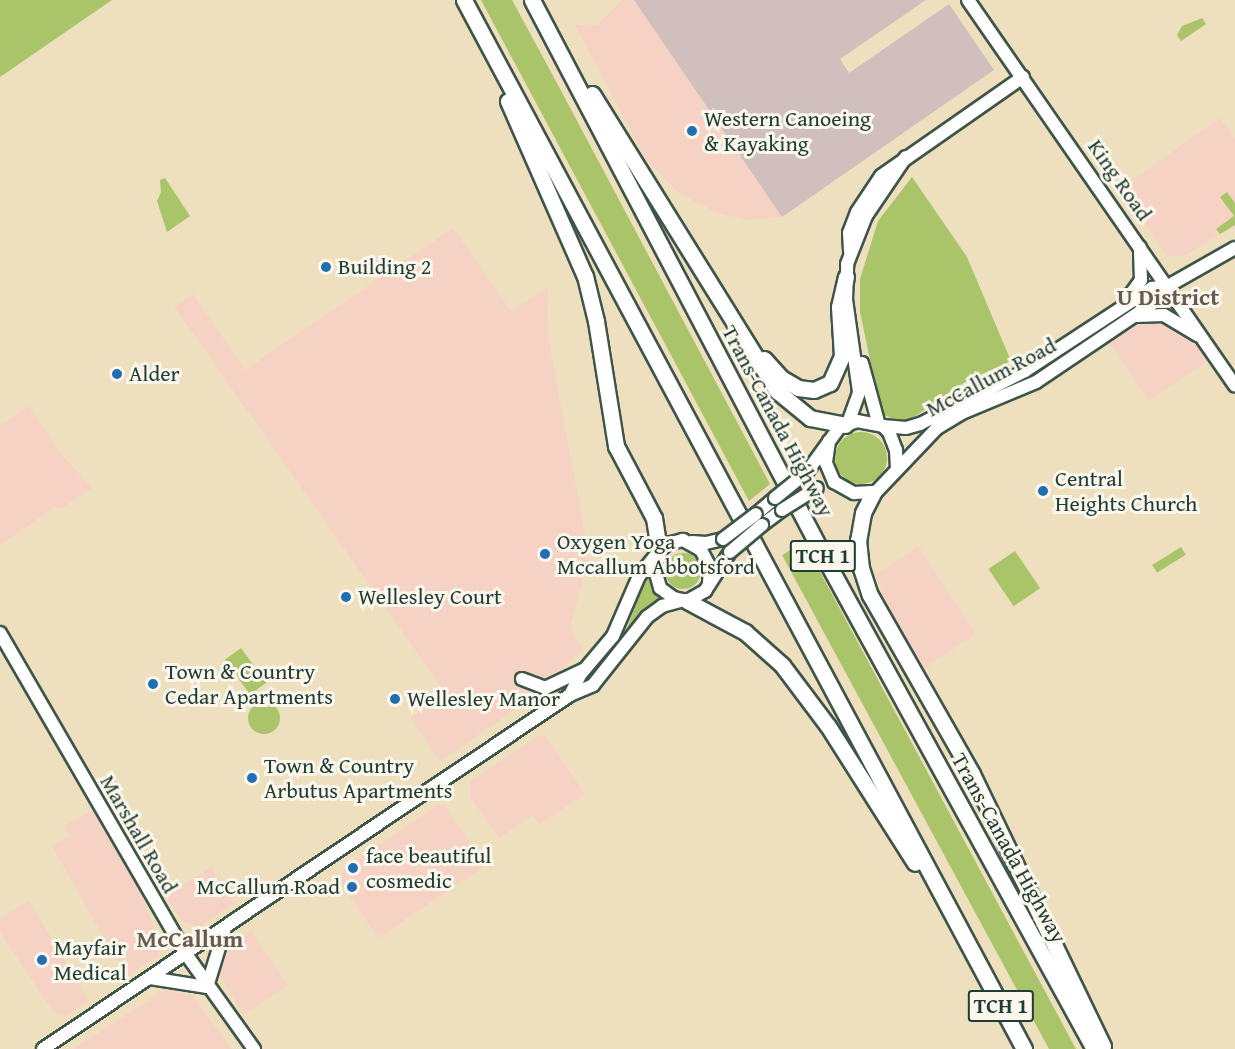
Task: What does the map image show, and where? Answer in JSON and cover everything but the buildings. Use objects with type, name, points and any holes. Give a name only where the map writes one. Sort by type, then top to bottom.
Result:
[{"type":"highway","points":[[463,0],[585,276],[616,446],[654,518],[658,553]]},
{"type":"highway","name":"TCH 1","points":[[463,0],[1024,1049]]},
{"type":"highway","name":"Trans-Canada Highway","points":[[532,0],[564,57],[823,555],[1094,1049]]},
{"type":"highway","points":[[564,57],[580,75],[624,143],[760,369],[786,400],[810,418],[846,424]]},
{"type":"highway","points":[[705,281],[776,372],[798,388],[814,390],[830,383],[840,365],[838,307],[846,277]]},
{"type":"highway","points":[[873,493],[863,513],[858,540],[861,568],[870,595],[972,774],[1104,1049]]},
{"type":"highway","points":[[684,601],[746,632],[792,676],[841,745],[978,963]]},
{"type":"main road","name":"King Road","points":[[968,0],[1140,244],[1235,385]]},
{"type":"main road","points":[[570,695],[588,667],[613,636],[639,576],[658,553],[668,544],[683,540],[706,543],[723,539],[807,471],[829,441],[846,424],[859,392],[846,277],[850,252],[849,233],[857,212],[881,176],[1023,77]]},
{"type":"main road","points":[[1122,305],[1141,280],[1140,244]]},
{"type":"main road","name":"McCallum Road","points":[[881,426],[906,428],[920,424],[952,404],[1025,371],[1122,305],[1152,288],[1168,286],[1235,248]]},
{"type":"main road","name":"McCallum Road","points":[[897,469],[924,439],[949,420],[1036,382],[1159,299],[1168,286]]},
{"type":"main road","points":[[1132,317],[1164,315],[1204,340]]},
{"type":"main road","points":[[43,1049],[570,695],[601,678],[653,611],[698,596],[710,583],[730,552],[782,510],[817,488],[873,493],[897,469],[893,440],[881,426],[853,336]]},
{"type":"main road","points":[[846,424],[881,426]]},
{"type":"main road","points":[[829,441],[829,474],[845,490]]},
{"type":"main road","points":[[683,540],[707,557],[710,583]]},
{"type":"main road","points":[[658,553],[655,570],[660,588],[684,601]]},
{"type":"main road","name":"Marshall Road","points":[[0,633],[186,954],[207,987],[254,1049]]},
{"type":"main road","points":[[522,679],[545,688],[588,667]]},
{"type":"main road","points":[[150,978],[207,987],[225,928]]},
{"type":"shaded area","points":[[622,0],[634,0],[782,217],[747,220],[718,213],[680,194],[646,159],[575,25],[597,25]]},
{"type":"shaded area","points":[[634,0],[926,0],[840,59],[849,73],[949,4],[994,70],[782,217]]},
{"type":"shaded area","points":[[1220,118],[1235,139],[1235,226],[1183,256],[1167,256],[1121,188]]},
{"type":"shaded area","points":[[453,228],[511,311],[548,287],[547,331],[589,555],[570,628],[583,650],[515,710],[440,761],[410,718],[446,694],[174,306],[193,294],[245,370]]},
{"type":"shaded area","points":[[1143,322],[1160,322],[1178,330],[1212,358],[1149,401],[1109,343]]},
{"type":"shaded area","points":[[29,406],[62,455],[92,488],[62,508],[55,507],[0,545],[0,426]]},
{"type":"shaded area","points":[[918,546],[976,634],[925,668],[899,630],[875,575]]},
{"type":"shaded area","points":[[540,735],[547,738],[585,794],[540,824],[533,815],[499,838],[470,797],[470,781]]},
{"type":"shaded area","points":[[439,804],[444,805],[486,865],[378,938],[341,883],[343,870]]},
{"type":"shaded area","points":[[95,809],[137,884],[160,944],[158,956],[126,977],[52,846],[69,836],[64,826]]},
{"type":"shaded area","points":[[211,867],[234,903],[200,926],[183,922],[166,897]]},
{"type":"shaded area","name":"Mayfair Medical","points":[[29,901],[89,1001],[67,1015],[54,1013],[0,932],[0,918]]},
{"type":"shaded area","points":[[251,931],[288,985],[244,1015],[218,973],[224,948]]},
{"type":"shaded area","points":[[164,990],[192,995],[232,1049],[74,1049]]},
{"type":"green space","points":[[0,0],[112,0],[0,77]]},
{"type":"green space","points":[[481,0],[512,0],[558,85],[770,484],[749,501]]},
{"type":"green space","points":[[1202,18],[1206,24],[1181,41],[1177,35],[1182,26]]},
{"type":"green space","points":[[912,177],[967,257],[1011,361],[965,382],[911,419],[899,421],[884,415],[878,398],[860,312],[860,279],[878,221]]},
{"type":"green space","points":[[165,178],[190,216],[167,232],[157,201],[161,192],[160,180]]},
{"type":"green space","points":[[1227,192],[1235,203],[1235,225],[1220,234],[1216,229],[1234,216],[1220,197]]},
{"type":"green space","points":[[861,432],[871,434],[879,440],[885,448],[887,458],[885,468],[879,476],[871,482],[861,484],[851,482],[843,476],[837,468],[835,458],[837,448],[843,440],[851,434]]},
{"type":"green space","points":[[804,542],[1076,1049],[1049,1049],[782,555]]},
{"type":"green space","points":[[1181,547],[1186,555],[1157,573],[1152,565]]},
{"type":"green space","points":[[1015,551],[1040,588],[1014,606],[988,569]]},
{"type":"green space","points":[[683,553],[696,558],[701,571],[696,584],[683,589],[670,584],[665,571],[670,558]]},
{"type":"green space","points":[[649,577],[661,597],[642,610],[626,632],[641,588]]},
{"type":"green space","points":[[241,648],[266,683],[250,695],[225,660]]},
{"type":"green space","points":[[264,702],[275,707],[280,718],[275,729],[264,734],[253,729],[248,718],[253,707]]},
{"type":"place","name":"Western Canoeing & Kayaking","points":[[692,131]]},
{"type":"place","name":"Building 2","points":[[326,267]]},
{"type":"place","name":"Alder","points":[[117,374]]},
{"type":"place","name":"Central Heights Church","points":[[1043,491]]},
{"type":"place","name":"Oxygen Yoga Mccallum Abbotsford","points":[[545,554]]},
{"type":"place","name":"Wellesley Court","points":[[346,597]]},
{"type":"place","name":"Town & Country Cedar Apartments","points":[[153,684]]},
{"type":"place","name":"Wellesley Manor","points":[[395,699]]},
{"type":"place","name":"Town & Country Arbutus Apartments","points":[[252,778]]},
{"type":"place","name":"face beautiful cosmedic","points":[[353,868]]},
{"type":"place","name":"McCallum Road","points":[[352,887]]},
{"type":"place","name":"Mayfair Medical","points":[[42,960]]},
{"type":"district","name":"U District","points":[[1168,297]]},
{"type":"district","name":"McCallum","points":[[190,939]]}]
